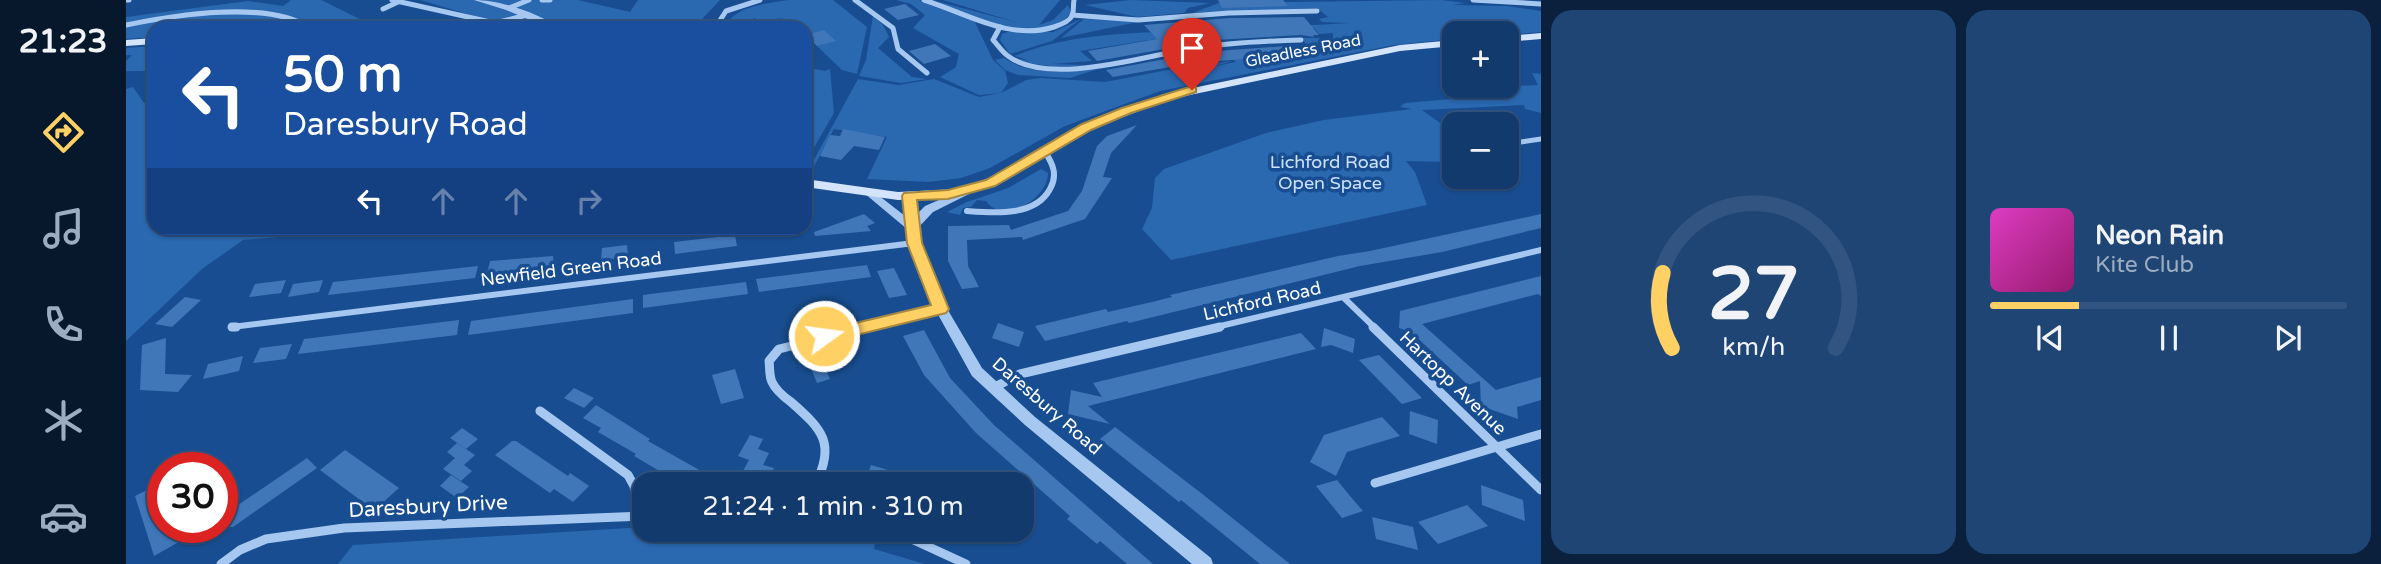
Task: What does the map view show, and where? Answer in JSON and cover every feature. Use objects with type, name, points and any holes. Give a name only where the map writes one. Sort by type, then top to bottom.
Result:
[{"type":"main road","points":[[1519,38],[1541,36]]},
{"type":"main road","points":[[126,43],[147,42]]},
{"type":"main road","name":"Gleadless Road","points":[[812,184],[909,196],[940,196],[970,190],[1001,178],[1109,117],[1177,94],[1400,48],[1442,44]]},
{"type":"street","points":[[478,0],[509,8],[540,21]]},
{"type":"street","points":[[509,8],[529,0]]},
{"type":"street","points":[[542,0],[550,0]]},
{"type":"street","points":[[716,21],[727,10],[760,0]]},
{"type":"street","points":[[855,0],[893,28],[898,49],[927,73]]},
{"type":"street","points":[[924,0],[1000,27],[1030,31],[1045,30],[1068,21],[1072,15],[1074,0]]},
{"type":"street","points":[[1473,0],[1541,4]]},
{"type":"street","points":[[383,9],[395,1],[486,21]]},
{"type":"street","points":[[126,25],[202,9],[258,5]]},
{"type":"street","points":[[287,10],[305,21]]},
{"type":"street","points":[[1072,15],[1138,20],[1229,13],[1317,11]]},
{"type":"street","points":[[503,21],[527,15]]},
{"type":"street","points":[[1000,27],[993,40],[1007,57],[1033,67],[1056,69],[1080,68],[1193,48],[1301,40]]},
{"type":"street","points":[[1519,142],[1541,139]]},
{"type":"street","points":[[967,211],[1022,209],[1036,203],[1049,192],[1057,173],[1055,163],[1045,152]]},
{"type":"street","points":[[869,193],[912,227],[929,209],[970,190]]},
{"type":"street","name":"Daresbury Road","points":[[909,196],[914,243],[941,309],[971,364],[993,388],[1205,564]]},
{"type":"street","points":[[979,202],[980,212]]},
{"type":"street","name":"Newfield Green Road","points":[[232,327],[914,243]]},
{"type":"street","name":"Lichford Road","points":[[993,388],[1020,374],[1541,250]]},
{"type":"street","name":"Hartopp Avenue","points":[[1343,298],[1541,490]]},
{"type":"street","points":[[823,472],[828,451],[824,434],[778,391],[770,378],[769,361],[779,349],[941,309]]},
{"type":"street","points":[[540,411],[628,475],[632,482]]},
{"type":"street","points":[[1376,483],[1541,435]]},
{"type":"street","name":"Daresbury Drive","points":[[221,564],[240,550],[266,539],[344,527],[632,516]]},
{"type":"street","points":[[918,542],[966,564]]},
{"type":"green space","points":[[291,0],[321,0],[364,21],[147,21],[147,38],[126,39],[126,17],[248,1],[283,6]]},
{"type":"green space","points":[[420,0],[578,0],[630,12],[638,0],[720,0],[703,18],[703,21],[466,21],[474,16]]},
{"type":"green space","points":[[789,0],[833,0],[867,27],[857,74],[842,70],[817,46],[835,41],[824,31],[812,34],[812,21],[757,21],[755,18],[749,21],[729,21],[743,10]]},
{"type":"green space","points":[[896,0],[919,0],[974,20],[993,60],[1005,71],[1008,83],[1001,93],[1026,80],[1041,78],[1105,82],[1173,69],[1176,73],[1180,72],[1177,68],[1233,61],[1211,67],[1236,62],[1232,58],[1291,53],[1285,45],[1308,48],[1302,38],[1332,38],[1333,41],[1333,33],[1319,34],[1314,28],[1245,29],[1350,23],[1322,22],[1319,19],[1328,17],[1317,8],[1192,13],[1219,3],[1441,0],[1465,3],[1453,5],[1506,6],[1541,11],[1541,32],[1519,34],[1519,21],[1442,21],[1442,40],[1394,45],[1160,91],[1065,126],[990,168],[961,178],[928,182],[867,179],[887,137],[834,129],[812,170],[812,163],[858,79],[898,85],[934,79],[979,97],[1000,93],[979,95],[940,77],[956,67],[959,54],[913,28],[925,15],[911,4]]},
{"type":"green space","points":[[932,0],[1019,23],[943,0],[1060,0],[1039,25],[1053,20],[1068,5],[1071,13],[1059,24],[1042,29],[1024,29],[983,20]]},
{"type":"green space","points":[[1131,0],[1210,3],[1188,8],[1184,13],[1137,17],[1085,5]]},
{"type":"green space","points":[[873,16],[883,25],[889,37],[878,48],[912,77],[927,79],[901,83],[859,76],[866,60]]},
{"type":"green space","points":[[1081,19],[1052,41],[1010,54],[1000,40],[1002,34],[1007,32],[1053,32]]},
{"type":"green space","points":[[1084,19],[1137,21],[1138,22],[1061,38]]},
{"type":"green space","points":[[1198,29],[1175,36],[1080,51],[1092,61],[1052,64],[1085,65],[1050,66],[1015,58],[1030,61],[1015,56],[1059,42],[1082,38]]},
{"type":"green space","points":[[147,46],[147,71],[126,71],[126,61],[132,55],[126,55],[126,48]]},
{"type":"green space","points":[[1004,58],[1037,70],[1062,72],[1098,69],[1070,78],[1018,75],[1005,70],[995,60]]},
{"type":"green space","points":[[812,68],[825,71],[830,69],[834,113],[812,151]]},
{"type":"green space","name":"Lichford Road Open Space","points":[[1532,73],[1541,74],[1541,113],[1525,109],[1524,105],[1422,110],[1442,124],[1442,162],[1406,161],[1415,172],[1427,205],[1171,260],[1142,229],[1152,208],[1155,178],[1164,169],[1266,133],[1324,120],[1412,109],[1400,107],[1405,103],[1452,98],[1519,98],[1519,86],[1538,85]]},
{"type":"green space","points":[[133,87],[147,103],[147,235],[302,235],[243,240],[202,269],[126,341],[126,89]]},
{"type":"green space","points":[[1041,169],[1048,173],[1046,183],[1033,200],[1023,206],[1002,211],[993,208],[986,201],[977,200],[971,207],[963,208],[960,215],[947,212],[967,202],[1008,188]]},
{"type":"green space","points":[[632,528],[632,542],[875,542],[874,549],[925,564],[338,564],[353,545]]},
{"type":"building","points":[[1218,0],[1283,0],[1288,6],[1222,8]]},
{"type":"building","points":[[905,4],[919,15],[898,20],[884,9]]},
{"type":"building","points":[[1304,17],[1319,35],[1215,40],[1097,61],[1088,51],[1157,39],[1144,25],[1229,18]]},
{"type":"building","points":[[824,30],[836,41],[817,46],[812,41],[812,33]]},
{"type":"building","points":[[935,44],[951,56],[924,64],[909,51]]},
{"type":"building","points":[[1286,46],[1290,51],[1283,52],[1286,55],[1187,64],[1113,77],[1106,70],[1203,52]]},
{"type":"building","points":[[1137,125],[1111,153],[1103,177],[1112,178],[1085,219],[1023,240],[1022,237],[967,240],[968,266],[979,287],[962,289],[948,261],[948,226],[1009,225],[1011,230],[1068,211],[1082,191],[1097,146],[1107,136]]},
{"type":"building","points":[[843,129],[885,137],[879,150],[854,146],[841,160],[820,156],[830,135],[840,136]]},
{"type":"building","points":[[864,214],[875,223],[867,226],[871,231],[815,236],[814,232]]},
{"type":"building","points":[[1541,214],[1541,228],[1442,252],[1360,266],[1129,323],[1127,321],[1045,341],[1035,326],[1106,309],[1108,312],[1152,302],[1172,297],[1170,295],[1338,256]]},
{"type":"building","points":[[735,235],[737,246],[675,254],[674,242]]},
{"type":"building","points":[[627,245],[628,257],[601,260],[602,248]]},
{"type":"building","points":[[553,256],[554,266],[487,274],[490,261]]},
{"type":"building","points":[[867,265],[871,277],[759,292],[756,279]]},
{"type":"building","points":[[478,266],[475,278],[328,295],[333,282]]},
{"type":"building","points":[[894,268],[907,295],[889,298],[877,271]]},
{"type":"building","points":[[1541,276],[1541,296],[1538,294],[1422,324],[1496,390],[1541,377],[1541,400],[1517,407],[1518,419],[1481,406],[1480,381],[1468,385],[1411,332],[1399,328],[1400,311]]},
{"type":"building","points":[[286,280],[281,293],[249,297],[255,284]]},
{"type":"building","points":[[323,280],[319,292],[288,297],[293,284]]},
{"type":"building","points":[[746,282],[748,294],[643,308],[643,295]]},
{"type":"building","points":[[185,297],[201,300],[172,327],[155,324]]},
{"type":"building","points":[[633,299],[633,313],[468,335],[471,321]]},
{"type":"building","points":[[459,320],[457,335],[298,354],[304,339]]},
{"type":"building","points":[[998,323],[1024,332],[1019,347],[992,338]]},
{"type":"building","points":[[1324,328],[1355,339],[1353,353],[1331,345],[1321,347]]},
{"type":"building","points":[[924,330],[950,378],[994,425],[1153,564],[1127,564],[1100,541],[1097,544],[1067,519],[1070,516],[1034,484],[1034,472],[1020,472],[976,433],[924,375],[903,336]]},
{"type":"building","points":[[1301,333],[1316,349],[1088,406],[1110,424],[1068,414],[1071,390],[1102,397],[1093,383]]},
{"type":"building","points":[[166,338],[165,374],[192,375],[178,392],[140,390],[142,345]]},
{"type":"building","points":[[292,344],[286,359],[253,363],[260,348]]},
{"type":"building","points":[[817,350],[830,379],[817,383],[805,354]]},
{"type":"building","points":[[1379,355],[1422,398],[1402,404],[1359,360]]},
{"type":"building","points":[[243,356],[239,371],[203,379],[208,364]]},
{"type":"building","points":[[735,369],[744,398],[721,404],[712,375]]},
{"type":"building","points":[[574,388],[594,398],[584,408],[564,398]]},
{"type":"building","points":[[596,405],[650,439],[648,441],[703,472],[661,472],[598,432],[601,428],[583,418]]},
{"type":"building","points":[[1410,411],[1438,420],[1437,444],[1409,434]]},
{"type":"building","points":[[1382,417],[1400,436],[1347,452],[1336,476],[1310,462],[1324,435]]},
{"type":"building","points":[[1115,427],[1290,564],[1260,564],[1181,500],[1179,502],[1100,439]]},
{"type":"building","points":[[462,428],[478,439],[466,449],[450,438]]},
{"type":"building","points":[[750,435],[763,439],[758,449],[769,453],[763,465],[774,468],[772,472],[746,472],[743,471],[749,460],[738,456]]},
{"type":"building","points":[[512,441],[589,486],[573,502],[554,489],[550,493],[495,455]]},
{"type":"building","points":[[457,443],[475,455],[464,465],[472,471],[461,481],[443,469],[455,458],[447,452]]},
{"type":"building","points":[[345,450],[399,488],[379,506],[373,501],[368,506],[320,470]]},
{"type":"building","points":[[307,458],[317,468],[238,523],[238,505]]},
{"type":"building","points":[[871,465],[895,472],[869,472]]},
{"type":"building","points":[[451,475],[469,487],[457,498],[440,486]]},
{"type":"building","points":[[1337,480],[1363,511],[1342,518],[1316,486]]},
{"type":"building","points":[[1481,485],[1523,500],[1525,521],[1482,505]]},
{"type":"building","points":[[147,490],[147,534],[135,496]]},
{"type":"building","points":[[1467,505],[1488,526],[1438,544],[1418,522]]},
{"type":"building","points":[[1372,517],[1413,527],[1418,550],[1376,539]]},
{"type":"building","points":[[150,543],[177,543],[154,556]]},
{"type":"route","points":[[824,336],[941,309],[914,243],[909,196],[948,195],[990,183],[1015,171],[1087,127],[1158,99],[1192,90]]}]
